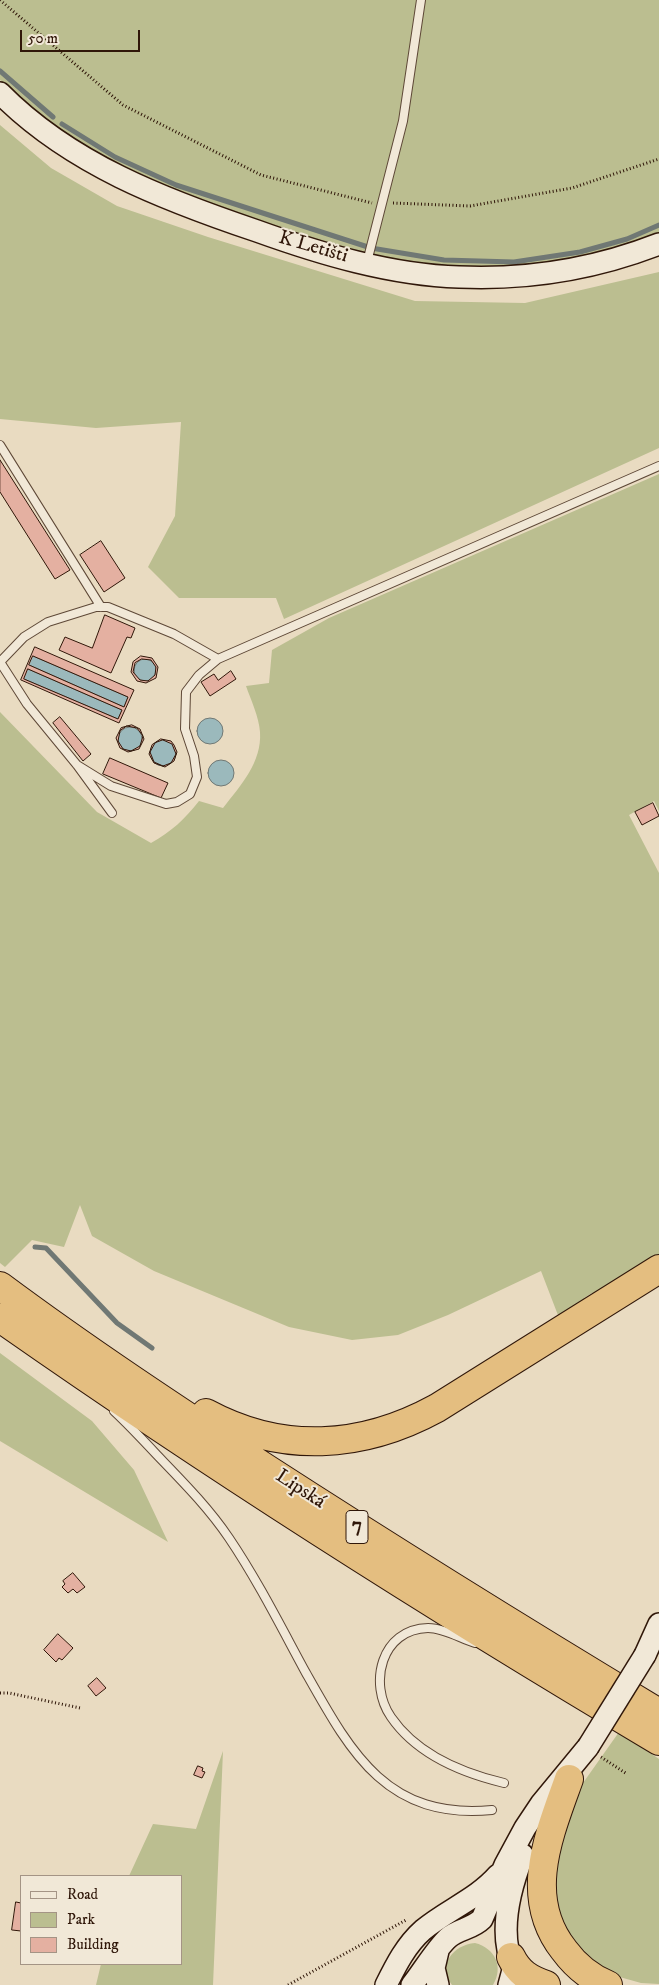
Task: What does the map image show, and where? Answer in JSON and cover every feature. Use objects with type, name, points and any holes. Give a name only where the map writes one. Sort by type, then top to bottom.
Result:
[{"type":"highway","points":[[56,1342],[100,1345],[203,1411],[238,1428],[275,1438],[316,1442],[338,1441],[379,1433],[421,1417],[659,1269]]},
{"type":"highway","points":[[594,1309],[643,1290],[659,1280]]},
{"type":"highway","name":"Lipská","points":[[0,1286],[56,1342],[292,1514],[536,1667],[659,1741]]},
{"type":"highway","name":"Lipská","points":[[0,1318],[56,1342],[659,1713]]},
{"type":"highway","points":[[630,1724],[659,1747]]},
{"type":"highway","points":[[569,1779],[544,1855],[542,1880],[545,1910],[553,1935],[567,1954],[582,1970],[608,1985]]},
{"type":"highway","points":[[510,1953],[516,1966],[528,1978],[546,1985]]},
{"type":"street","name":"K Letišti","points":[[0,93],[49,135],[122,179],[194,210],[306,247],[367,263],[415,273],[457,277],[532,276],[604,263],[659,244]]},
{"type":"street","points":[[509,1985],[513,1970],[506,1941],[507,1918],[520,1863],[538,1825],[569,1779],[594,1751],[645,1655],[659,1624]]},
{"type":"street","points":[[412,1985],[443,1942],[482,1919],[525,1828],[542,1804],[594,1751]]},
{"type":"street","points":[[386,1985],[407,1948],[418,1935],[480,1892],[506,1865]]},
{"type":"street","points":[[467,1929],[485,1930],[494,1934],[510,1953]]},
{"type":"street","points":[[438,1985],[435,1977],[435,1959],[443,1942]]},
{"type":"lane","points":[[367,263],[403,121],[421,0]]},
{"type":"lane","points":[[0,445],[101,607]]},
{"type":"lane","points":[[77,765],[111,786],[166,804],[177,802],[190,794],[197,777],[194,756],[185,729],[186,692],[199,675],[218,659],[659,466]]},
{"type":"lane","points":[[112,813],[77,765],[27,704],[0,662],[24,637],[48,622],[83,610],[101,607],[108,607],[174,634],[218,659]]},
{"type":"lane","points":[[56,1342],[98,1396]]},
{"type":"lane","points":[[105,1403],[197,1497],[228,1537],[254,1578],[335,1724],[365,1765],[386,1785],[425,1804],[462,1812],[492,1810]]},
{"type":"lane","points":[[479,1645],[434,1628],[409,1632],[397,1640],[383,1659],[379,1673],[379,1688],[383,1703],[391,1717],[405,1734],[427,1752],[462,1771],[504,1783]]},
{"type":"lane","points":[[488,1648],[536,1667]]},
{"type":"path","points":[[0,0],[122,105],[261,175],[374,203]]},
{"type":"path","points":[[384,203],[470,206],[572,188],[659,159]]},
{"type":"path","points":[[0,1693],[9,1693],[80,1708]]},
{"type":"path","points":[[594,1751],[627,1774]]},
{"type":"path","points":[[288,1985],[413,1917]]},
{"type":"green space","points":[[0,0],[659,0],[659,233],[620,248],[578,259],[515,268],[475,269],[415,264],[364,253],[297,234],[203,202],[131,172],[62,133],[30,108],[0,80]]},
{"type":"green space","points":[[0,125],[51,168],[117,206],[208,237],[415,301],[525,303],[659,272],[659,448],[284,619],[276,598],[179,598],[148,567],[175,516],[181,422],[96,428],[0,419]]},
{"type":"green space","points":[[659,474],[659,811],[654,801],[629,815],[659,873],[659,1260],[597,1299],[592,1293],[584,1298],[588,1305],[561,1323],[541,1271],[448,1315],[398,1335],[352,1340],[289,1327],[154,1271],[92,1236],[80,1205],[64,1247],[32,1240],[5,1267],[0,1263],[0,712],[97,812],[151,843],[177,825],[199,801],[223,808],[249,773],[258,753],[260,732],[246,686],[269,683],[272,650],[329,618]]},
{"type":"green space","points":[[0,1353],[92,1421],[134,1470],[168,1542],[0,1441]]},
{"type":"green space","points":[[619,1732],[659,1759],[659,1984],[641,1983],[609,1974],[573,1943],[555,1908],[551,1878],[569,1808],[583,1783]]},
{"type":"green space","points":[[223,1751],[213,1985],[96,1985],[101,1965],[182,1965],[182,1875],[129,1875],[153,1824],[196,1829]]},
{"type":"green space","points":[[475,1943],[488,1949],[496,1959],[498,1972],[493,1985],[452,1985],[446,1970],[450,1957],[460,1948]]},
{"type":"water","points":[[33,656],[128,697],[124,707],[29,665]]},
{"type":"water","points":[[145,659],[153,662],[156,670],[153,678],[145,681],[137,678],[134,670],[137,662]]},
{"type":"water","points":[[28,669],[122,710],[118,719],[24,679]]},
{"type":"water","points":[[210,718],[219,722],[223,731],[219,740],[210,744],[201,740],[197,731],[201,722]]},
{"type":"water","points":[[130,727],[139,730],[142,739],[139,748],[130,751],[121,748],[118,739],[121,730]]},
{"type":"water","points":[[163,740],[172,744],[176,753],[172,762],[163,766],[154,762],[150,753],[154,744]]},
{"type":"water","points":[[221,760],[230,764],[234,773],[230,782],[221,786],[212,782],[208,773],[212,764]]},
{"type":"building","points":[[0,460],[70,570],[55,579],[0,492]]},
{"type":"building","points":[[101,541],[125,578],[104,592],[80,555]]},
{"type":"building","points":[[105,615],[135,628],[131,638],[127,637],[111,673],[59,650],[65,637],[92,648]]},
{"type":"building","points":[[35,647],[134,690],[119,723],[21,680]],"holes":[[[33,656],[128,697],[124,707],[29,665]],[[28,669],[122,710],[118,719],[24,679]]]},
{"type":"building","points":[[141,656],[152,658],[158,667],[156,678],[146,683],[137,681],[131,672],[133,662]],"holes":[[[142,659],[151,660],[156,667],[155,675],[148,681],[140,680],[133,672],[135,663]]]},
{"type":"building","points":[[231,671],[236,679],[210,696],[201,682],[214,674],[218,680]]},
{"type":"building","points":[[60,717],[91,754],[83,761],[53,723]]},
{"type":"building","points":[[132,725],[140,729],[143,735],[137,728],[128,726]]},
{"type":"building","points":[[126,727],[120,731],[118,741],[123,749],[131,751],[140,746],[143,736],[144,739],[139,749],[128,752],[120,748],[116,738],[121,728]]},
{"type":"building","points":[[161,739],[171,741],[177,752],[174,761],[171,763],[176,754],[172,744],[163,740],[155,743]]},
{"type":"building","points":[[155,743],[150,752],[154,762],[163,766],[171,763],[165,767],[154,763],[149,754],[152,745]]},
{"type":"building","points":[[110,758],[168,783],[161,798],[103,774]]},
{"type":"building","points":[[653,803],[659,816],[642,825],[635,812]]},
{"type":"building","points":[[73,1573],[85,1587],[77,1593],[73,1589],[68,1593],[62,1587],[65,1584],[63,1581]]},
{"type":"building","points":[[58,1634],[73,1648],[62,1660],[59,1658],[56,1662],[44,1650]]},
{"type":"building","points":[[97,1678],[106,1688],[96,1696],[88,1686]]},
{"type":"building","points":[[198,1766],[203,1768],[202,1771],[205,1772],[202,1778],[194,1775]]},
{"type":"building","points":[[16,1902],[20,1903],[20,1931],[12,1930]]},
{"type":"waterway","points":[[0,71],[53,117]]},
{"type":"waterway","points":[[62,124],[115,157],[176,185],[371,248],[444,260],[514,262],[580,252],[627,239],[659,225]]},
{"type":"waterway","points":[[35,1247],[46,1248],[117,1323],[152,1348]]}]
